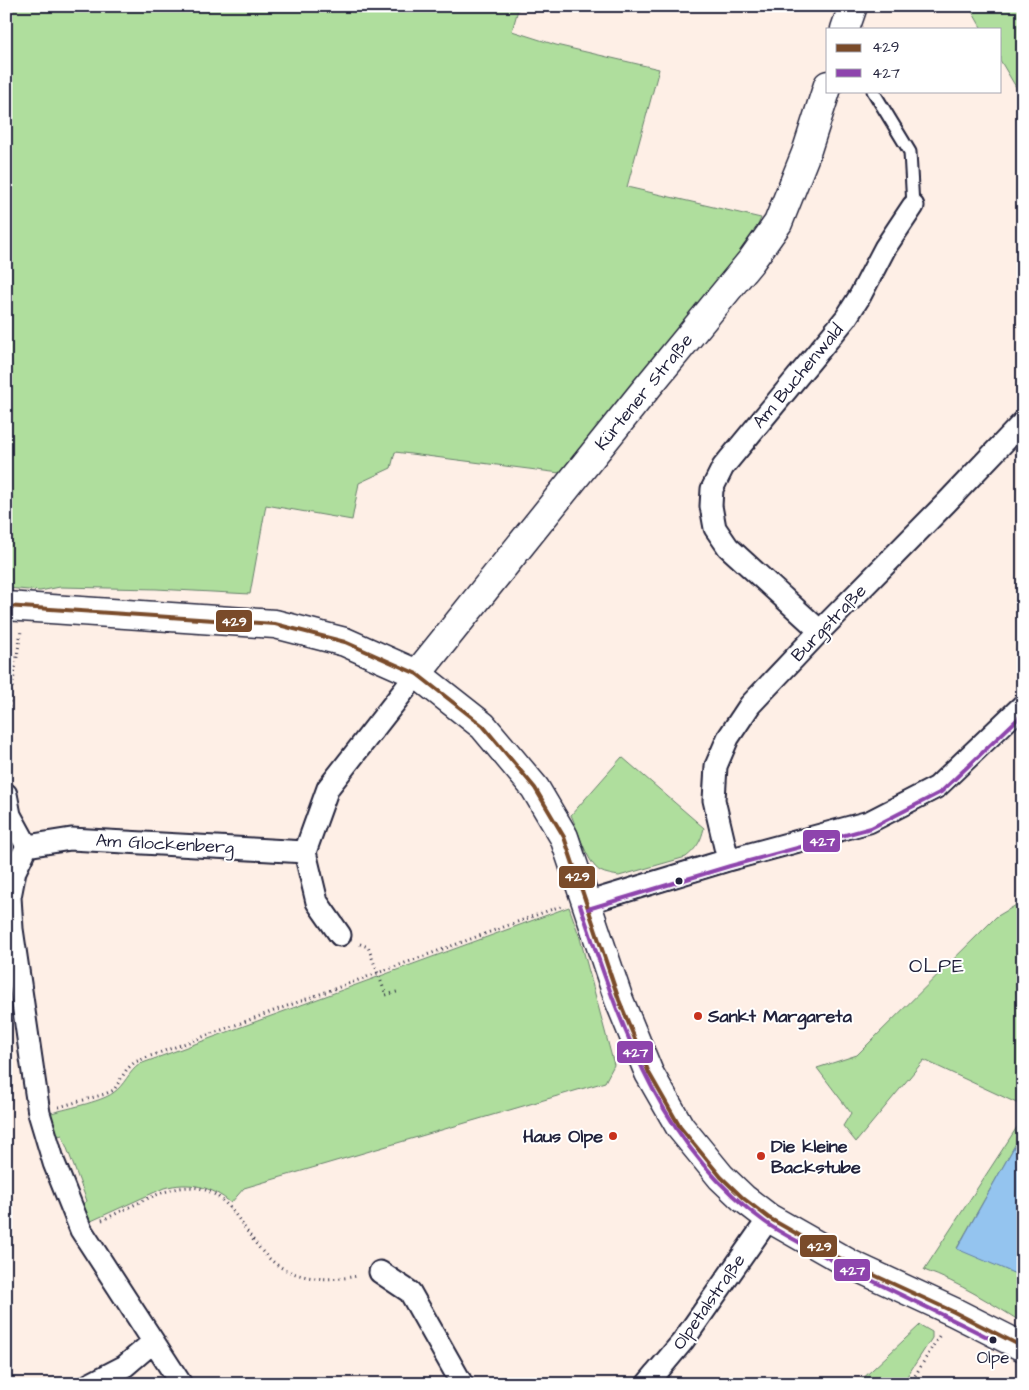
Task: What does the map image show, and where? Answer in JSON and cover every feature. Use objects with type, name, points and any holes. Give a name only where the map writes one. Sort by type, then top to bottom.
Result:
[{"type":"street","points":[[845,28],[854,6]]},
{"type":"street","name":"Kürtener Straße","points":[[417,674],[751,261],[778,223],[806,153],[826,91]]},
{"type":"street","name":"Am Buchenwald","points":[[820,631],[728,547],[715,528],[710,506],[712,489],[723,467],[846,318],[860,296],[885,248],[912,206]]},
{"type":"street","name":"Burgstraße","points":[[728,860],[714,800],[716,766],[728,738],[750,705],[820,631],[946,504],[1023,422]]},
{"type":"street","points":[[16,606],[276,624],[345,642],[417,674],[483,726],[535,788],[564,837],[619,1000],[649,1073],[680,1127],[721,1178],[769,1218],[850,1264],[954,1312],[1023,1347]]},
{"type":"street","points":[[340,935],[317,902],[305,852],[328,788],[417,674]]},
{"type":"street","points":[[586,903],[728,860],[869,822],[936,787],[1023,705]]},
{"type":"street","points":[[6,794],[10,815],[27,846],[15,871],[10,897],[9,930],[39,1113],[54,1163],[81,1230],[153,1342],[175,1372],[181,1384]]},
{"type":"street","name":"Am Glockenberg","points":[[27,846],[71,839],[305,852]]},
{"type":"street","name":"Olpetalstraße","points":[[647,1384],[683,1341],[769,1218]]},
{"type":"street","points":[[380,1272],[410,1292],[462,1384]]},
{"type":"street","points":[[90,1384],[125,1366],[153,1342]]},
{"type":"lane","name":"Am Buchenwald","points":[[875,92],[910,152],[912,206]]},
{"type":"path","points":[[6,727],[16,606]]},
{"type":"path","points":[[39,1113],[114,1090],[127,1069],[135,1062],[145,1058],[570,902],[586,903]]},
{"type":"path","points":[[340,935],[368,947],[386,995],[400,991]]},
{"type":"path","points":[[81,1230],[163,1192],[181,1188],[197,1189],[207,1191],[225,1202],[271,1260],[291,1272],[314,1278],[335,1279],[380,1272]]},
{"type":"path","points":[[910,1384],[954,1312]]},
{"type":"green space","points":[[6,6],[519,6],[512,31],[556,45],[659,69],[627,187],[761,218],[747,249],[560,473],[395,452],[391,468],[359,483],[352,520],[266,505],[250,594],[156,589],[60,587],[40,591],[6,588]]},
{"type":"green space","points":[[969,6],[1023,6],[1023,99],[1002,63],[1002,28],[981,28]]},
{"type":"green space","points":[[622,757],[704,828],[698,844],[686,857],[619,876],[602,872],[595,867],[587,854],[571,815]]},
{"type":"green space","points":[[1023,901],[1023,1106],[924,1060],[856,1142],[843,1126],[851,1113],[817,1068],[857,1055],[996,917]]},
{"type":"green space","points":[[569,907],[580,938],[614,1065],[605,1082],[244,1188],[231,1203],[216,1192],[199,1186],[173,1186],[164,1188],[89,1222],[81,1205],[87,1201],[62,1135],[55,1137],[48,1114],[91,1102],[113,1093],[140,1064]]},
{"type":"green space","points":[[1023,1118],[1023,1131],[957,1248],[1023,1277],[1023,1323],[963,1287],[924,1270]]},
{"type":"green space","points":[[920,1325],[932,1332],[932,1338],[902,1384],[857,1384]]},
{"type":"water","points":[[1023,1131],[1023,1277],[957,1249]]},
{"type":"transit line","name":"429","points":[[6,606],[275,624],[345,642],[417,674],[483,726],[535,788],[564,837],[619,1000],[649,1073],[680,1127],[721,1177],[743,1198],[769,1218],[850,1264],[954,1312],[1023,1347]]},
{"type":"transit line","name":"427","points":[[588,909],[730,866],[871,828],[941,792],[1023,714]]},
{"type":"transit line","name":"427","points":[[580,905],[611,994],[628,1037],[648,1079],[670,1119],[697,1157],[728,1191],[765,1222],[784,1234],[861,1275],[993,1340]]},
{"type":"place","name":"Sankt Margareta","points":[[698,1016]]},
{"type":"place","name":"Haus Olpe","points":[[613,1136]]},
{"type":"place","name":"Die kleine Backstube","points":[[761,1156]]},
{"type":"place","name":"Olpe","points":[[993,1340]]},
{"type":"district","name":"OLPE","points":[[937,966]]}]
